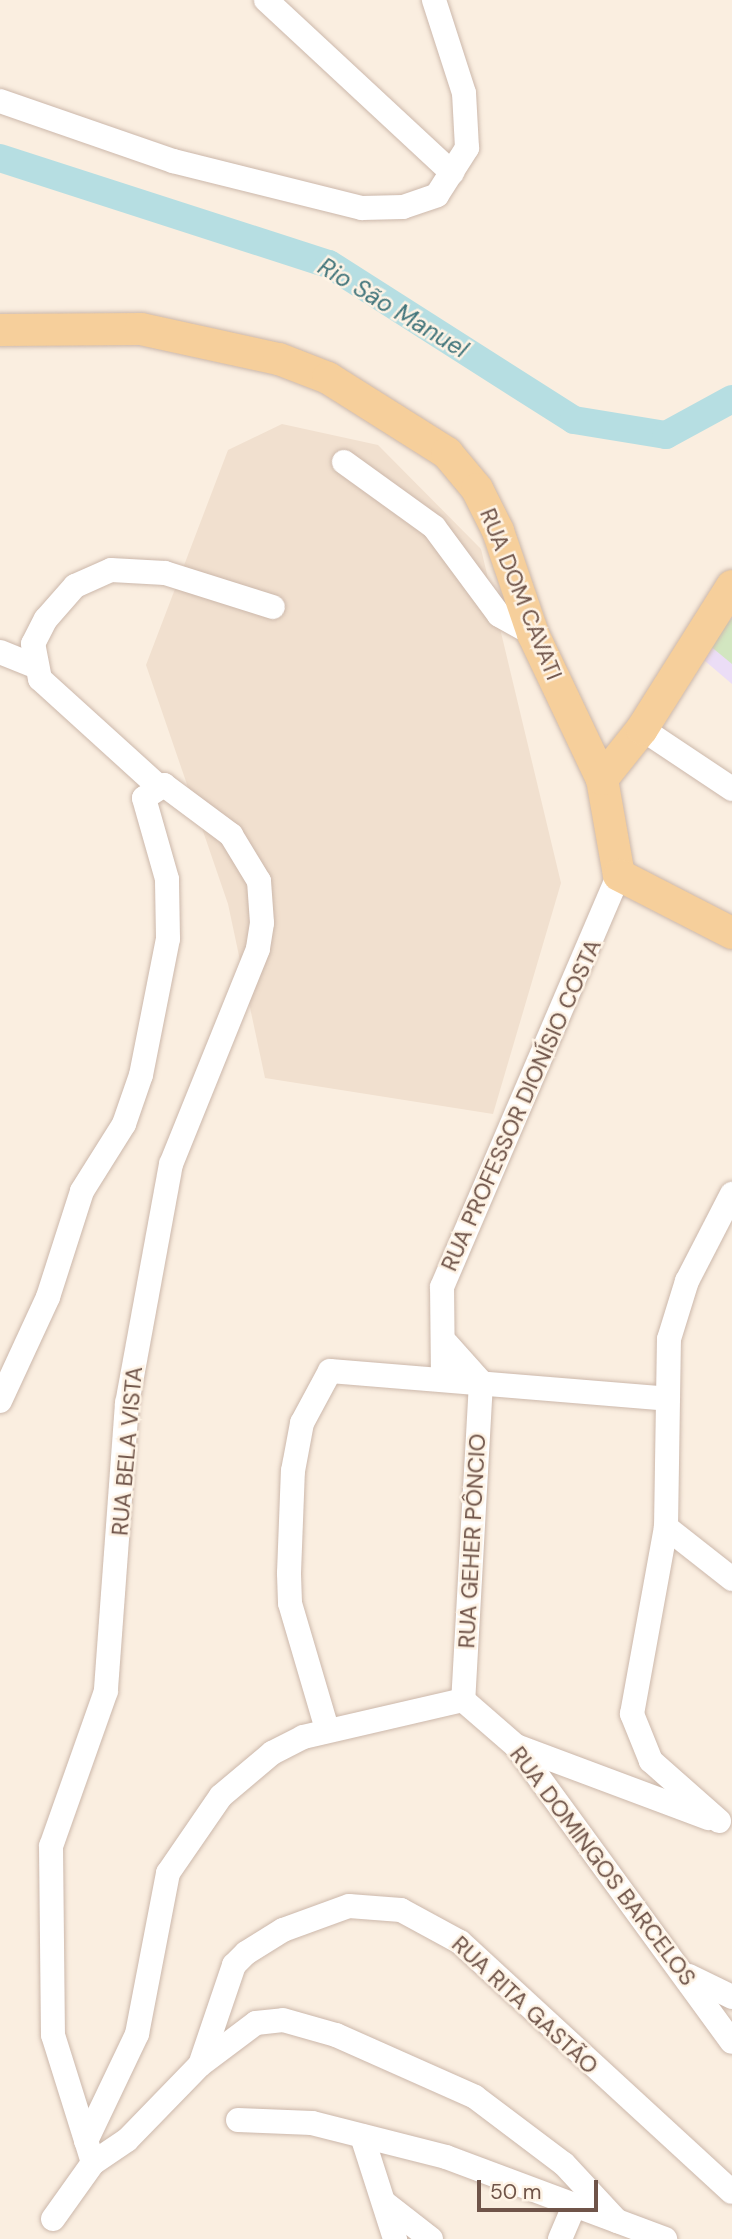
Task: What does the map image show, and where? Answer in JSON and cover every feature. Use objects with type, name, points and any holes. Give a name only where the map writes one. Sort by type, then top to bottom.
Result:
[{"type":"main road","name":"RUA DOM CAVATI","points":[[0,330],[141,329],[279,359],[328,379],[438,446],[477,489],[533,634],[602,779],[619,875]]},
{"type":"main road","points":[[602,779],[642,729],[732,586]]},
{"type":"main road","points":[[619,875],[732,933]]},
{"type":"street","points":[[266,0],[452,173]]},
{"type":"street","points":[[0,101],[173,162],[362,208],[426,200],[452,173],[467,148],[469,126],[453,50],[434,0]]},
{"type":"street","points":[[344,462],[434,527],[499,615],[533,634]]},
{"type":"street","points":[[0,652],[33,665],[33,644],[46,619],[75,586],[111,570],[199,580],[273,607]]},
{"type":"street","name":"RUA BELA VISTA","points":[[33,665],[59,697],[152,789],[170,787],[231,835],[259,881],[262,923],[258,949],[171,1164],[127,1403],[104,1702],[51,1846],[53,2035],[90,2152]]},
{"type":"street","points":[[642,729],[732,789]]},
{"type":"street","points":[[0,1401],[48,1297],[82,1191],[124,1124],[154,1024],[168,939],[167,879],[146,821],[152,789]]},
{"type":"street","name":"RUA PROFESSOR DIONÍSIO COSTA","points":[[443,1379],[447,1345],[439,1312],[449,1266],[546,1055],[619,875]]},
{"type":"street","points":[[725,1824],[651,1761],[632,1714],[666,1527],[668,1399],[676,1310],[732,1194]]},
{"type":"street","points":[[447,1345],[481,1382]]},
{"type":"street","points":[[327,1729],[290,1604],[293,1471],[302,1423],[321,1380],[330,1371],[351,1368],[668,1399]]},
{"type":"street","name":"RUA GEHER PÔNCIO","points":[[463,1700],[481,1382]]},
{"type":"street","points":[[666,1527],[732,1579]]},
{"type":"street","points":[[53,2219],[90,2152],[137,2034],[168,1872],[192,1831],[248,1772],[272,1753],[327,1729],[463,1700]]},
{"type":"street","name":"RUA DOMINGOS BARCELOS","points":[[463,1700],[516,1746],[687,1975],[732,2042]]},
{"type":"street","points":[[516,1746],[725,1824]]},
{"type":"street","name":"RUA RITA GASTÃO","points":[[200,2065],[234,1965],[246,1952],[284,1930],[349,1906],[401,1910],[460,1942],[732,2192]]},
{"type":"street","points":[[687,1975],[732,1997]]},
{"type":"street","points":[[90,2152],[127,2140],[200,2065],[270,2020],[336,2035],[475,2097],[564,2164],[617,2221]]},
{"type":"street","points":[[238,2120],[312,2123],[446,2157],[573,2208],[665,2239]]},
{"type":"street","points":[[362,2136],[386,2204],[395,2239]]},
{"type":"street","points":[[386,2204],[431,2239]]},
{"type":"street","points":[[560,2239],[573,2208]]},
{"type":"shaded area","points":[[282,424],[378,445],[481,549],[561,883],[493,1114],[265,1078],[228,904],[146,665],[228,450]]},
{"type":"shaded area","points":[[732,610],[732,684],[698,655]]},
{"type":"green space","points":[[732,618],[732,664],[709,645]]},
{"type":"waterway","name":"Rio São Manuel","points":[[0,158],[329,264],[574,420],[666,435],[732,399]]}]
